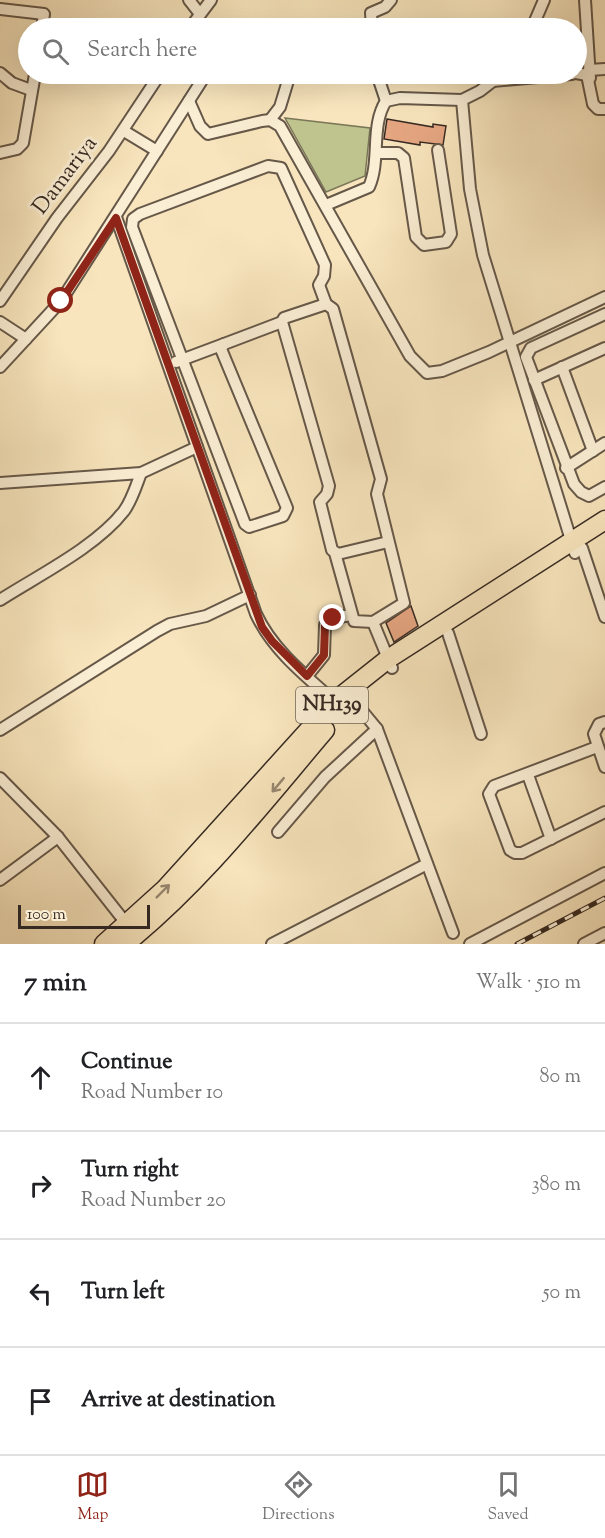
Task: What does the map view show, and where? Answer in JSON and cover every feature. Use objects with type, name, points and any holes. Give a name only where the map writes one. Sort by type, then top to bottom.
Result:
[{"type":"highway","name":"NH139","points":[[390,663],[447,633],[576,548],[605,520]]},
{"type":"highway","name":"NH139","points":[[104,944],[129,935],[230,842],[344,703],[390,663],[576,548],[605,534]]},
{"type":"street","points":[[36,12],[39,0]]},
{"type":"street","points":[[189,0],[201,14]]},
{"type":"street","points":[[198,18],[211,0]]},
{"type":"street","points":[[371,18],[371,13],[385,7],[392,0]]},
{"type":"street","points":[[536,18],[544,0]]},
{"type":"street","points":[[585,0],[586,18]]},
{"type":"street","points":[[0,9],[36,12],[44,14],[43,18]]},
{"type":"street","points":[[587,37],[593,104],[598,109],[605,109]]},
{"type":"street","points":[[589,74],[605,69]]},
{"type":"street","points":[[0,73],[12,83],[31,90]]},
{"type":"street","points":[[0,153],[17,149],[23,143],[32,84]]},
{"type":"street","name":"Damariya","points":[[0,301],[57,218],[123,131],[154,84]]},
{"type":"street","points":[[0,368],[61,301],[200,84]]},
{"type":"street","points":[[189,101],[200,126],[208,134],[270,120],[280,107],[287,84]]},
{"type":"street","points":[[326,205],[369,187],[376,153],[379,117],[386,101],[380,84]]},
{"type":"street","points":[[386,101],[399,98],[462,100],[486,84]]},
{"type":"street","points":[[462,100],[464,147],[476,224],[510,342],[576,548],[602,598],[605,617]]},
{"type":"street","points":[[270,120],[280,126],[410,356],[421,369],[428,373],[442,371],[510,342],[605,297]]},
{"type":"street","points":[[123,131],[157,151]]},
{"type":"street","points":[[376,153],[398,153],[404,158],[416,237],[424,244],[446,242],[451,234],[438,150]]},
{"type":"street","points":[[224,344],[221,355],[287,508],[283,516],[253,527],[245,524],[132,227],[134,219],[148,210],[268,166],[281,168],[325,265],[324,276],[319,285],[326,304],[333,309],[381,479],[377,494],[404,603],[373,622],[359,623],[354,621],[351,615],[320,502],[327,494],[328,486],[283,320]]},
{"type":"street","points":[[116,218],[256,614],[272,641],[307,676],[377,729],[453,933]]},
{"type":"street","points":[[167,365],[326,304]]},
{"type":"street","points":[[605,314],[531,348],[526,357],[566,468],[581,492],[589,496],[605,487]]},
{"type":"street","points":[[0,321],[26,339]]},
{"type":"street","points":[[534,380],[605,348]]},
{"type":"street","points":[[562,367],[593,450]]},
{"type":"street","points":[[566,468],[605,443]]},
{"type":"street","points":[[0,483],[141,473],[197,447]]},
{"type":"street","points":[[0,600],[93,539],[110,525],[132,498],[141,473]]},
{"type":"street","points":[[335,553],[388,542]]},
{"type":"street","points":[[0,730],[164,627],[206,616],[250,595]]},
{"type":"street","points":[[307,676],[324,655],[325,625],[333,618],[351,615]]},
{"type":"street","points":[[373,622],[390,663]]},
{"type":"street","points":[[447,633],[481,734]]},
{"type":"street","points":[[605,722],[599,724],[594,734],[605,767]]},
{"type":"street","points":[[278,832],[325,777],[377,729]]},
{"type":"street","points":[[597,747],[494,786],[489,794],[510,850],[515,853],[522,853],[605,812]]},
{"type":"street","points":[[528,775],[551,839]]},
{"type":"street","points":[[0,778],[58,837],[129,935]]},
{"type":"street","points":[[0,880],[58,837]]},
{"type":"street","points":[[272,944],[427,864]]},
{"type":"street","points":[[470,944],[605,873]]},
{"type":"street","points":[[584,944],[605,933]]},
{"type":"green space","points":[[285,118],[370,128],[365,176],[326,192]]},
{"type":"building","points":[[387,119],[433,127],[433,124],[446,126],[443,145],[420,142],[420,145],[384,139]]},
{"type":"building","points":[[411,606],[418,626],[394,642],[386,623]]},
{"type":"railway","points":[[517,944],[605,898]]},
{"type":"route","points":[[61,301],[116,218],[262,627],[272,641],[307,676],[324,655],[326,649],[324,629],[328,620],[333,618]]}]
